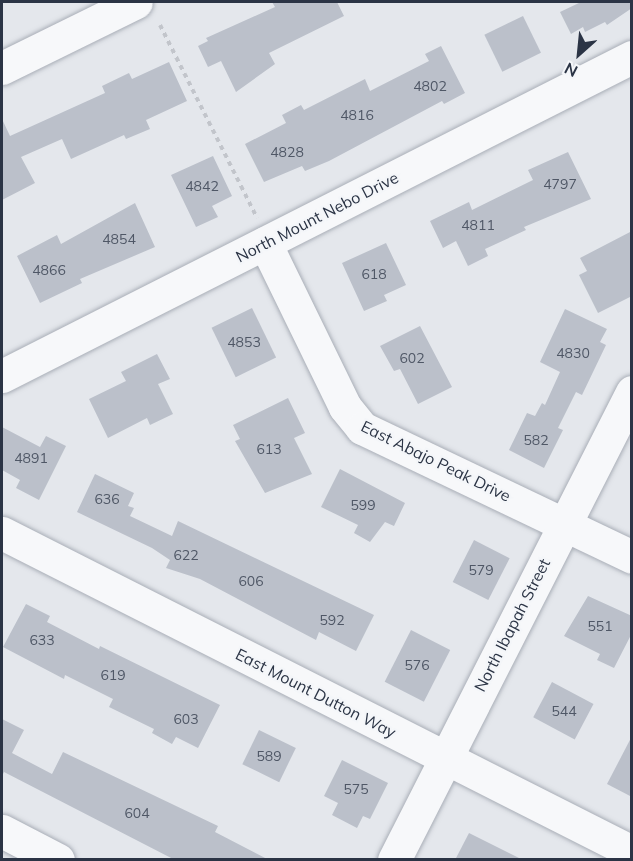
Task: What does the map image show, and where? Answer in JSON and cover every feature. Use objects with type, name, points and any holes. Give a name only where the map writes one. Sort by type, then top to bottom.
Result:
[{"type":"street","points":[[2,68],[136,2]]},
{"type":"street","name":"North Mount Nebo Drive","points":[[2,376],[261,231],[632,57]]},
{"type":"street","name":"East Abajo Peak Drive","points":[[261,231],[345,407],[362,428],[564,522],[632,557]]},
{"type":"street","name":"North Ibapah Street","points":[[394,860],[632,392]]},
{"type":"street","name":"East Mount Dutton Way","points":[[2,533],[632,852]]},
{"type":"street","points":[[2,831],[58,860]]},
{"type":"path","points":[[160,25],[261,231]]},
{"type":"building","points":[[272,2],[337,2],[344,16],[269,53],[275,64],[236,92],[221,61],[208,67],[198,46],[208,41],[206,38],[275,7]]},
{"type":"building","points":[[581,2],[632,2],[632,8],[607,25],[605,22],[585,32],[583,27],[571,34],[560,12]]},
{"type":"building","points":[[523,16],[541,53],[502,72],[484,35]]},
{"type":"building","points":[[441,46],[465,93],[444,104],[442,101],[329,161],[305,171],[302,166],[264,182],[245,144],[286,123],[282,115],[301,105],[304,110],[365,79],[370,91],[429,61],[425,54]]},
{"type":"building","points":[[169,62],[187,101],[146,120],[150,129],[126,139],[124,135],[71,159],[62,139],[21,157],[35,183],[2,200],[2,119],[10,136],[105,93],[102,86],[129,73],[132,79]]},
{"type":"building","points":[[568,152],[591,199],[524,227],[526,230],[485,249],[488,256],[468,266],[456,241],[443,248],[430,221],[469,202],[472,210],[533,180],[528,170]]},
{"type":"building","points":[[213,156],[232,196],[212,206],[218,217],[196,227],[171,175]]},
{"type":"building","points":[[135,203],[155,247],[80,279],[82,283],[40,303],[17,256],[57,235],[61,244]]},
{"type":"building","points":[[632,231],[632,296],[598,313],[579,275],[587,271],[580,258]]},
{"type":"building","points":[[386,243],[406,285],[384,295],[387,301],[364,311],[342,263]]},
{"type":"building","points":[[252,308],[276,357],[236,377],[212,328]]},
{"type":"building","points":[[565,309],[607,329],[600,342],[606,345],[582,395],[576,392],[558,428],[563,430],[544,468],[509,450],[527,413],[535,416],[542,403],[545,405],[560,372],[540,362]]},
{"type":"building","points":[[420,326],[452,387],[418,404],[400,369],[394,371],[380,346]]},
{"type":"building","points":[[157,354],[170,379],[158,384],[173,414],[150,425],[147,418],[108,438],[89,399],[126,381],[121,372]]},
{"type":"building","points":[[288,398],[305,433],[294,438],[312,474],[265,493],[235,441],[240,439],[233,425]]},
{"type":"building","points":[[2,427],[40,447],[46,436],[66,446],[39,500],[16,488],[20,480],[2,470]]},
{"type":"building","points":[[340,469],[405,503],[394,526],[385,522],[370,542],[354,533],[358,525],[321,507]]},
{"type":"building","points":[[95,474],[134,493],[128,506],[134,508],[130,516],[172,536],[178,521],[374,615],[356,651],[319,632],[316,640],[200,579],[166,568],[170,560],[152,548],[77,512]]},
{"type":"building","points":[[474,540],[510,558],[488,600],[453,582]]},
{"type":"building","points":[[588,596],[632,616],[632,633],[614,668],[597,660],[600,654],[564,636]]},
{"type":"building","points":[[26,604],[50,616],[47,622],[99,649],[100,646],[220,705],[198,748],[176,737],[172,744],[152,733],[154,729],[109,707],[113,699],[65,675],[64,679],[3,647]]},
{"type":"building","points":[[411,630],[450,650],[424,702],[385,682]]},
{"type":"building","points":[[552,682],[593,704],[575,739],[533,717]]},
{"type":"building","points":[[2,719],[24,730],[12,753],[52,774],[63,752],[218,826],[215,832],[269,860],[175,860],[4,772],[2,776]]},
{"type":"building","points":[[259,730],[296,748],[279,782],[242,764]]},
{"type":"building","points":[[632,736],[632,797],[607,784]]},
{"type":"building","points":[[342,760],[388,783],[370,819],[363,816],[357,828],[332,815],[338,803],[324,796]]},
{"type":"building","points":[[469,833],[523,860],[455,860]]}]
